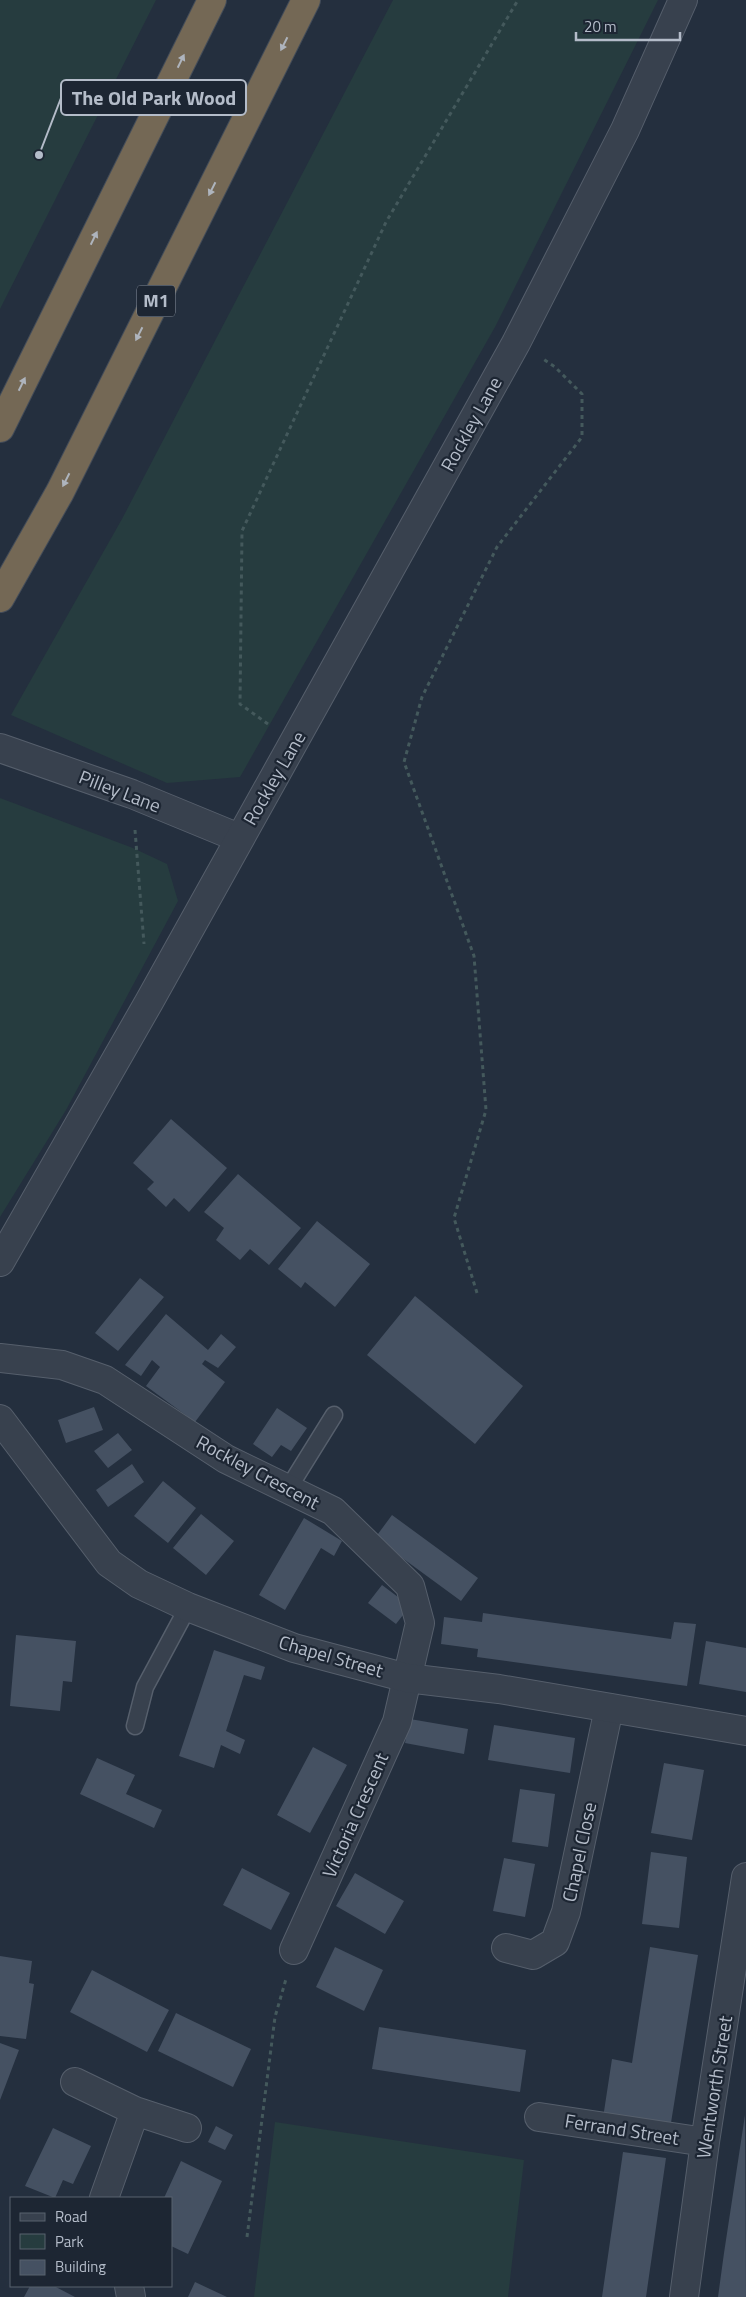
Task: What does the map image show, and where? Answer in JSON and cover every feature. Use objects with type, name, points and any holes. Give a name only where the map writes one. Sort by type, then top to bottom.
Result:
[{"type":"highway","points":[[0,428],[212,0]]},
{"type":"highway","name":"M1","points":[[0,598],[60,492],[306,0]]},
{"type":"street","name":"Rockley Lane","points":[[0,1262],[294,742],[516,343],[625,130],[684,0]]},
{"type":"street","name":"Pilley Lane","points":[[0,748],[132,794],[239,838]]},
{"type":"street","name":"Rockley Crescent","points":[[0,1358],[62,1365],[105,1380],[226,1459],[333,1511],[410,1586],[420,1623],[406,1678]]},
{"type":"street","name":"Chapel Street","points":[[0,1419],[109,1563],[139,1584],[188,1607],[294,1648],[406,1678],[499,1689],[746,1731]]},
{"type":"street","name":"Victoria Crescent","points":[[294,1950],[396,1722],[406,1678]]},
{"type":"street","name":"Chapel Close","points":[[506,1948],[533,1954],[554,1942],[566,1912],[610,1708]]},
{"type":"street","name":"Wentworth Street","points":[[684,2297],[705,2142],[740,1959],[746,1877]]},
{"type":"street","points":[[75,2082],[135,2111],[187,2128]]},
{"type":"street","points":[[104,2197],[135,2111]]},
{"type":"street","name":"Ferrand Street","points":[[539,2116],[705,2142]]},
{"type":"lane","points":[[288,1489],[334,1415]]},
{"type":"lane","points":[[135,1726],[145,1687],[188,1607]]},
{"type":"path","points":[[294,742],[240,704],[242,531],[386,222],[518,0]]},
{"type":"path","points":[[477,1293],[454,1218],[486,1110],[474,956],[404,762],[422,697],[497,546],[582,437],[582,394],[555,367],[516,343]]},
{"type":"path","points":[[132,794],[144,952]]},
{"type":"path","points":[[247,2237],[275,2016],[294,1950]]},
{"type":"green space","points":[[0,0],[156,0],[0,309]]},
{"type":"green space","points":[[393,0],[658,0],[495,327],[240,777],[167,783],[11,715],[122,519]]},
{"type":"green space","points":[[0,798],[133,848],[167,864],[178,901],[66,1110],[0,1217]]},
{"type":"green space","points":[[275,2122],[524,2160],[508,2297],[254,2297]]},
{"type":"building","points":[[171,1119],[227,1168],[189,1212],[174,1198],[166,1207],[147,1189],[154,1182],[133,1163]]},
{"type":"building","points":[[238,1174],[301,1228],[269,1265],[250,1249],[240,1260],[216,1240],[224,1228],[204,1212]]},
{"type":"building","points":[[317,1221],[370,1264],[335,1307],[305,1282],[301,1288],[278,1269]]},
{"type":"building","points":[[140,1278],[164,1297],[118,1351],[95,1333]]},
{"type":"building","points":[[415,1296],[523,1386],[475,1444],[367,1355]]},
{"type":"building","points":[[166,1314],[208,1350],[221,1334],[236,1347],[218,1368],[205,1360],[202,1364],[225,1382],[195,1422],[146,1386],[160,1367],[152,1360],[141,1376],[125,1365]]},
{"type":"building","points":[[94,1407],[103,1430],[66,1443],[58,1420]]},
{"type":"building","points":[[277,1408],[307,1428],[291,1451],[281,1445],[272,1457],[253,1444]]},
{"type":"building","points":[[118,1433],[132,1450],[108,1468],[94,1451]]},
{"type":"building","points":[[132,1464],[144,1482],[108,1507],[96,1490]]},
{"type":"building","points":[[163,1481],[196,1508],[168,1543],[134,1516]]},
{"type":"building","points":[[201,1514],[234,1541],[206,1575],[173,1548]]},
{"type":"building","points":[[392,1515],[478,1578],[461,1601],[375,1538]]},
{"type":"building","points":[[304,1518],[342,1541],[334,1556],[321,1548],[285,1610],[259,1595]]},
{"type":"building","points":[[382,1585],[410,1606],[396,1624],[368,1603]]},
{"type":"building","points":[[483,1613],[671,1639],[674,1622],[696,1624],[687,1686],[477,1657],[478,1649],[441,1644],[444,1617],[482,1622]]},
{"type":"building","points":[[16,1635],[76,1641],[72,1682],[63,1681],[60,1711],[10,1706]]},
{"type":"building","points":[[706,1641],[746,1648],[746,1692],[699,1684]]},
{"type":"building","points":[[214,1650],[265,1667],[261,1680],[244,1675],[226,1731],[245,1740],[240,1754],[221,1745],[214,1768],[179,1756]]},
{"type":"building","points":[[410,1719],[468,1729],[464,1754],[405,1743]]},
{"type":"building","points":[[494,1725],[575,1738],[570,1773],[488,1760]]},
{"type":"building","points":[[313,1747],[347,1765],[310,1833],[277,1815]]},
{"type":"building","points":[[97,1758],[135,1775],[126,1794],[162,1810],[154,1828],[80,1794]]},
{"type":"building","points":[[664,1763],[704,1770],[692,1840],[651,1833]]},
{"type":"building","points":[[520,1789],[555,1794],[548,1847],[512,1842]]},
{"type":"building","points":[[651,1852],[687,1857],[679,1928],[642,1924]]},
{"type":"building","points":[[504,1858],[535,1864],[525,1917],[493,1911]]},
{"type":"building","points":[[242,1868],[290,1893],[271,1930],[223,1905]]},
{"type":"building","points":[[355,1873],[404,1901],[385,1934],[336,1906]]},
{"type":"building","points":[[335,1947],[383,1970],[364,2011],[316,1987]]},
{"type":"building","points":[[650,1947],[698,1955],[670,2129],[603,2118],[612,2059],[632,2063]]},
{"type":"building","points":[[0,1956],[32,1961],[29,1983],[34,1984],[26,2039],[0,2036]]},
{"type":"building","points":[[92,1970],[169,2010],[147,2052],[70,2012]]},
{"type":"building","points":[[176,2013],[251,2049],[233,2087],[158,2051]]},
{"type":"building","points":[[379,2027],[526,2050],[520,2092],[372,2069]]},
{"type":"building","points":[[0,2043],[19,2050],[0,2100]]},
{"type":"building","points":[[745,2115],[746,2297],[718,2297],[724,2253]]},
{"type":"building","points":[[216,2126],[233,2135],[225,2150],[208,2142]]},
{"type":"building","points":[[53,2128],[91,2146],[73,2184],[63,2180],[55,2197],[25,2186]]},
{"type":"building","points":[[623,2152],[666,2158],[646,2297],[602,2297]]},
{"type":"building","points":[[181,2161],[222,2181],[188,2254],[172,2246],[172,2197],[164,2197]]},
{"type":"building","points":[[195,2282],[227,2297],[188,2297]]},
{"type":"building","points":[[29,2287],[56,2287],[75,2297],[24,2297]]},
{"type":"place","name":"The Old Park Wood","points":[[39,155]]}]
